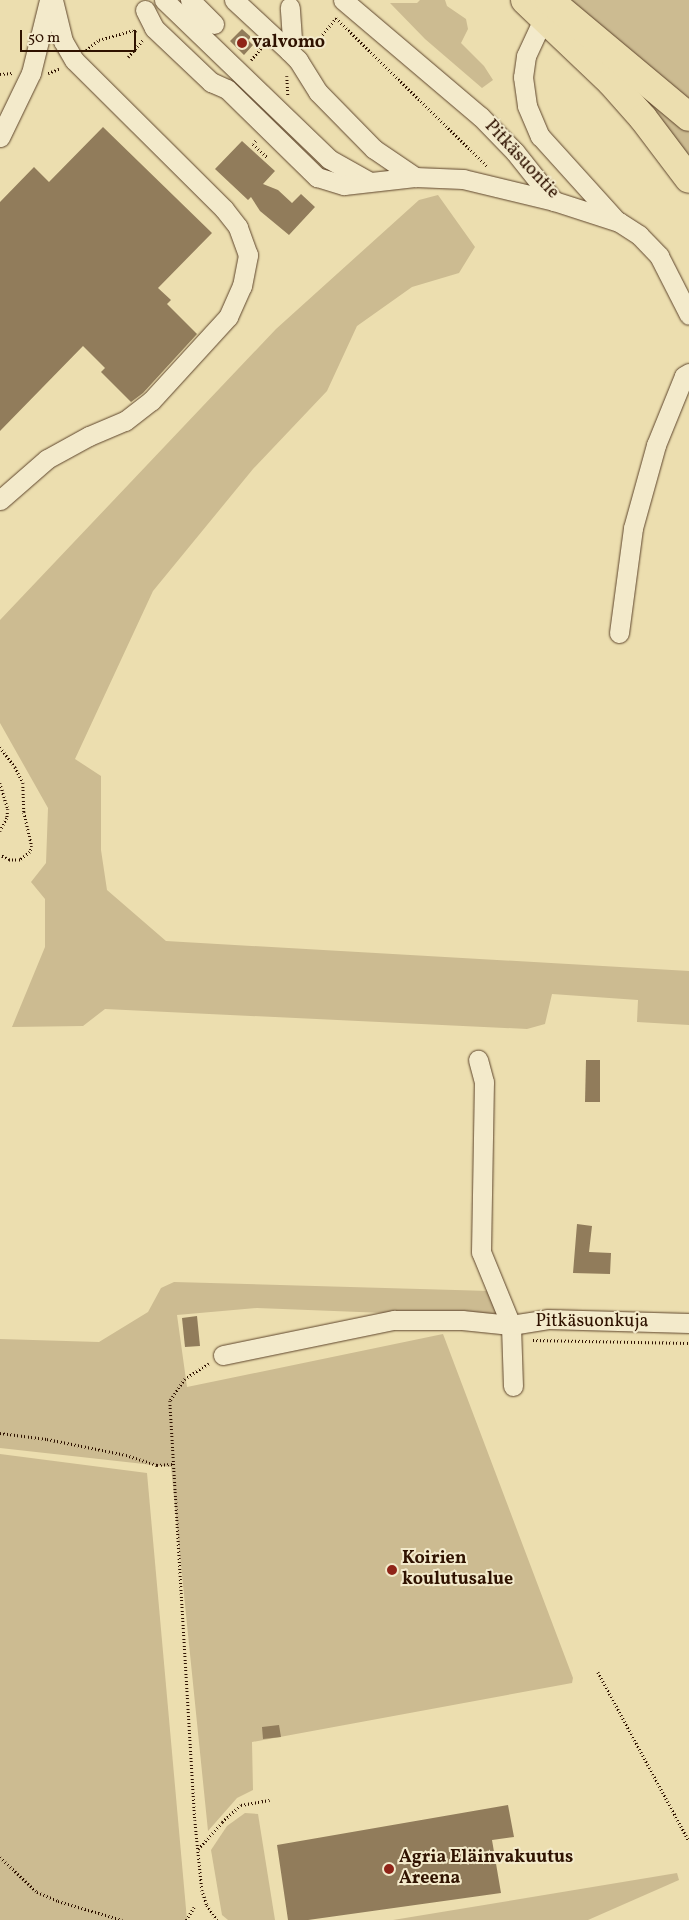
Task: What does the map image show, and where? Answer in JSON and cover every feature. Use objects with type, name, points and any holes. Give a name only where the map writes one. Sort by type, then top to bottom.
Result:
[{"type":"highway","points":[[539,6],[688,116]]},
{"type":"highway","points":[[539,6],[643,118],[689,179]]},
{"type":"street","points":[[0,137],[31,73],[51,0]]},
{"type":"street","points":[[0,500],[47,459],[89,436],[125,421],[151,401],[228,317],[242,286],[248,255],[238,227],[224,209],[74,60],[63,41],[51,0]]},
{"type":"street","points":[[164,0],[329,158],[368,181]]},
{"type":"street","points":[[190,0],[214,24]]},
{"type":"street","points":[[234,0],[289,50],[298,60],[318,92],[374,149],[416,177]]},
{"type":"street","name":"Pitkäsuontie","points":[[343,0],[480,116],[515,152],[554,201],[619,222],[639,234],[659,256],[689,315]]},
{"type":"street","points":[[140,5],[154,28],[211,82],[227,89],[317,177],[344,185],[416,177],[463,178],[554,201]]},
{"type":"street","points":[[539,6],[526,56],[523,77],[527,106],[540,136],[619,222]]},
{"type":"street","points":[[289,50],[292,38],[290,7]]},
{"type":"street","points":[[620,633],[633,528],[656,445],[684,376],[689,373]]},
{"type":"street","points":[[478,1060],[484,1082],[481,1252],[510,1332],[513,1386]]},
{"type":"street","name":"Pitkäsuonkuja","points":[[223,1355],[394,1320],[462,1320],[510,1332],[546,1318],[689,1323]]},
{"type":"path","points":[[251,60],[261,47],[268,53]]},
{"type":"path","points":[[0,747],[15,767],[23,783],[24,812],[32,841],[30,852],[20,860],[9,860],[0,855]]},
{"type":"path","points":[[0,783],[8,809],[7,818],[0,831]]},
{"type":"path","points":[[510,1332],[689,1343]]},
{"type":"path","points":[[217,1920],[207,1905],[202,1890],[198,1849],[170,1401],[185,1379],[223,1355]]},
{"type":"path","points":[[0,1433],[48,1439],[126,1454],[157,1465],[173,1464]]},
{"type":"path","points":[[598,1672],[689,1841]]},
{"type":"path","points":[[198,1849],[222,1822],[241,1805],[270,1800]]},
{"type":"path","points":[[0,1857],[37,1892],[58,1901],[122,1920]]},
{"type":"path","points":[[186,1920],[194,1907]]},
{"type":"shaded area","points":[[420,0],[445,0],[447,6],[466,19],[468,29],[461,43],[484,66],[493,80],[482,88],[425,39],[390,3],[417,3]]},
{"type":"shaded area","points":[[557,0],[689,0],[689,106]]},
{"type":"shaded area","points":[[625,90],[641,92],[689,132],[689,170]]},
{"type":"shaded area","points":[[438,195],[475,247],[459,273],[412,287],[357,326],[327,391],[253,469],[153,591],[75,759],[101,776],[101,850],[107,890],[166,941],[689,971],[689,1025],[637,1022],[638,1000],[552,994],[545,1024],[527,1029],[105,1009],[83,1026],[12,1027],[45,947],[45,899],[31,882],[46,863],[48,808],[0,723],[0,620],[276,329],[419,200]]},
{"type":"shaded area","name":"Koirien koulutusalue","points":[[174,1282],[490,1291],[499,1313],[462,1316],[257,1308],[177,1315],[187,1387],[443,1334],[573,1678],[572,1683],[252,1742],[253,1790],[237,1798],[208,1831],[171,1467],[0,1448],[0,1339],[99,1342],[148,1312],[161,1288]]},
{"type":"shaded area","points":[[0,1454],[147,1473],[187,1920],[0,1920]]},
{"type":"shaded area","points":[[245,1813],[258,1814],[275,1920],[228,1920],[222,1915],[211,1850],[227,1826]]},
{"type":"shaded area","points":[[677,1873],[679,1880],[588,1920],[393,1920]]},
{"type":"building","name":"valvomo","points":[[242,29],[251,37],[248,40],[253,45],[244,55],[230,41]]},
{"type":"building","points":[[103,127],[212,233],[158,288],[171,300],[167,304],[197,334],[143,393],[131,402],[101,372],[105,368],[83,346],[0,431],[0,202],[34,167],[49,182]]},
{"type":"building","points":[[242,141],[275,171],[263,184],[278,190],[292,203],[301,194],[315,207],[289,235],[260,211],[251,197],[248,200],[215,169]]},
{"type":"building","points":[[586,1060],[600,1060],[600,1102],[585,1102]]},
{"type":"building","points":[[577,1224],[592,1226],[589,1252],[611,1253],[610,1274],[573,1273]]},
{"type":"building","points":[[197,1316],[200,1346],[185,1347],[182,1318]]},
{"type":"building","points":[[279,1725],[281,1737],[263,1739],[262,1727]]},
{"type":"building","name":"Agria Eläinvakuutus Areena","points":[[508,1805],[514,1837],[492,1840],[501,1893],[308,1920],[288,1920],[277,1845]]},
{"type":"place","name":"valvomo","points":[[242,43]]},
{"type":"place","name":"Koirien koulutusalue","points":[[392,1570]]},
{"type":"place","name":"Agria Eläinvakuutus Areena","points":[[389,1869]]}]
